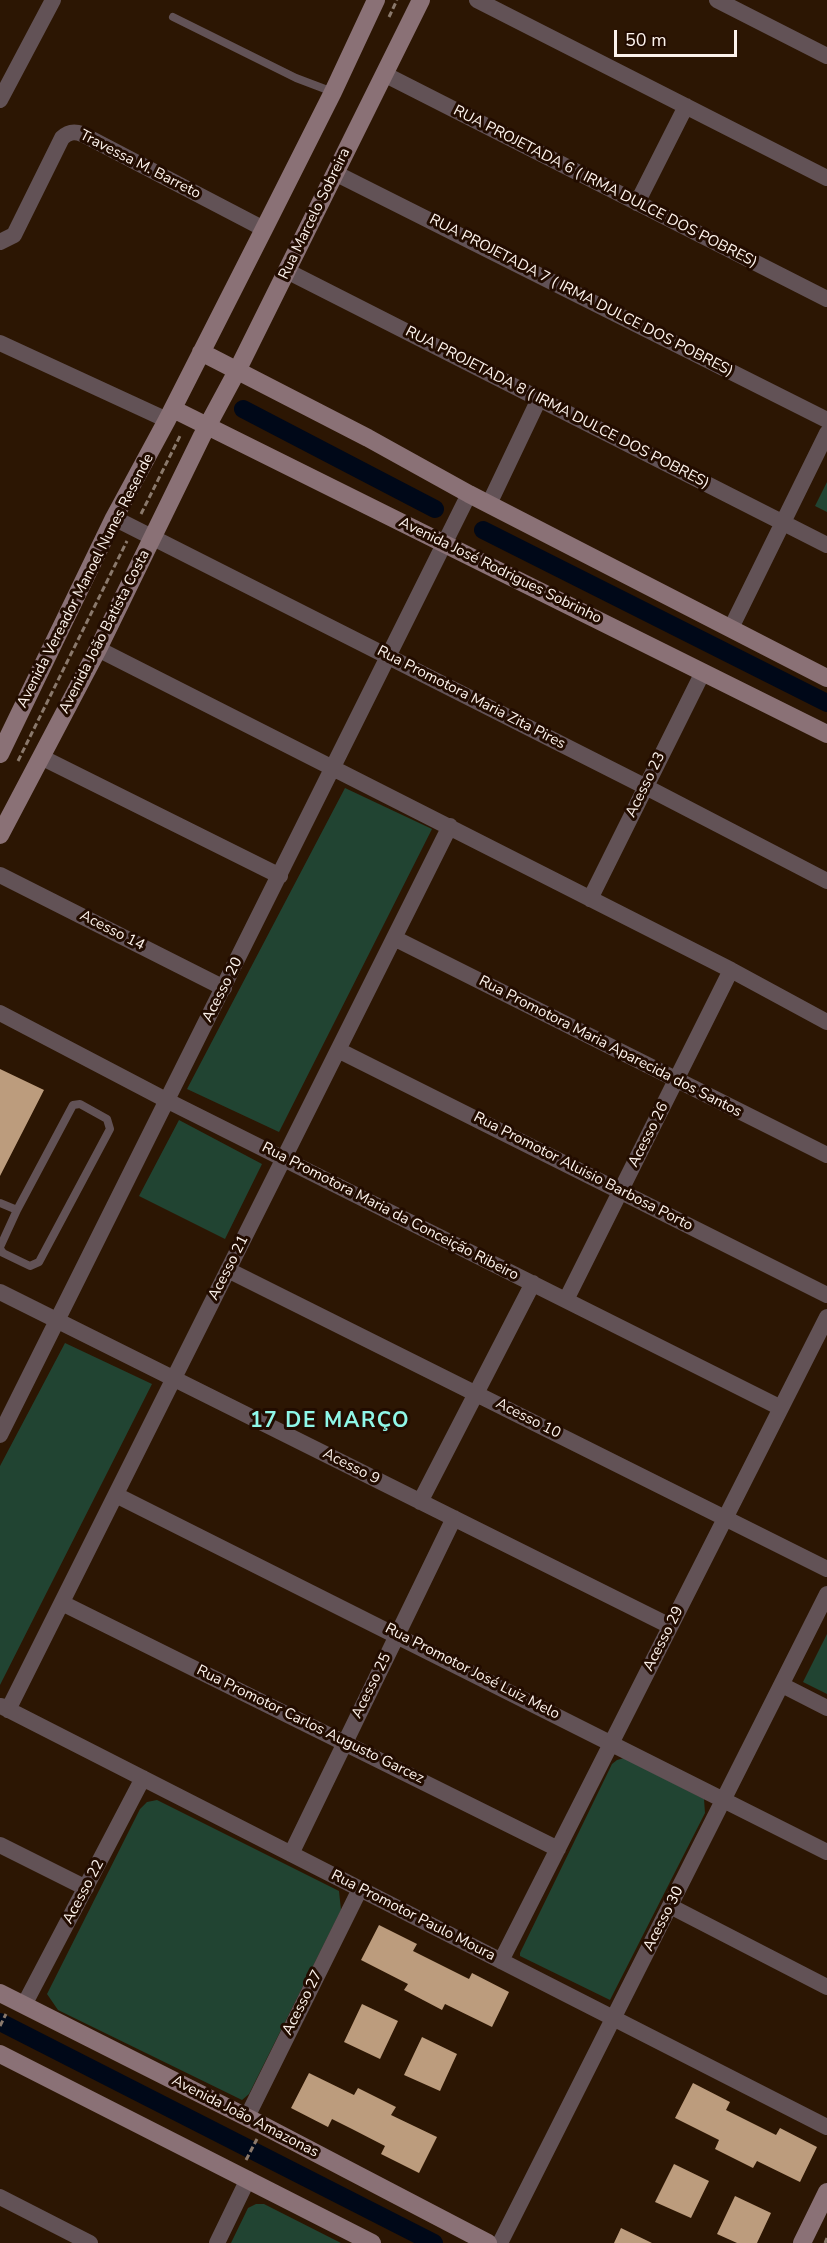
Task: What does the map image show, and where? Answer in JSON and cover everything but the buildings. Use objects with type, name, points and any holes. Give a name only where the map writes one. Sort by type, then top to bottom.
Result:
[{"type":"street","points":[[0,100],[53,0]]},
{"type":"street","points":[[0,343],[170,415],[333,92],[376,0]]},
{"type":"street","name":"Rua Marcelo Sobreira","points":[[207,427],[421,0]]},
{"type":"street","points":[[477,0],[827,178]]},
{"type":"street","points":[[717,0],[827,56]]},
{"type":"street","name":"RUA PROJETADA 6 ( IRMA DULCE DOS POBRES)","points":[[384,74],[827,299]]},
{"type":"street","points":[[637,203],[686,106]]},
{"type":"street","name":"Travessa M. Barreto","points":[[0,242],[14,235],[62,138],[74,132],[82,134],[264,229]]},
{"type":"street","name":"RUA PROJETADA 7 ( IRMA DULCE DOS POBRES)","points":[[335,173],[827,420]]},
{"type":"street","name":"RUA PROJETADA 8 ( IRMA DULCE DOS POBRES)","points":[[287,271],[827,545]]},
{"type":"street","points":[[201,352],[368,438],[469,494],[827,678]]},
{"type":"street","points":[[489,504],[539,399]]},
{"type":"street","name":"Avenida José Rodrigues Sobrinho","points":[[170,415],[207,427],[827,734]]},
{"type":"street","name":"Avenida Vereador Manoel Nunes Resende","points":[[0,754],[114,518],[170,415]]},
{"type":"street","name":"Avenida João Batista Costa","points":[[0,835],[98,649],[207,427]]},
{"type":"street","points":[[731,628],[827,433]]},
{"type":"street","name":"Acesso 20","points":[[1,1432],[469,494]]},
{"type":"street","name":"Rua Promotora Maria Zita Pires","points":[[114,518],[827,880]]},
{"type":"street","points":[[98,649],[732,970],[827,1022]]},
{"type":"street","name":"Acesso 23","points":[[591,899],[703,672]]},
{"type":"street","points":[[41,757],[280,876]]},
{"type":"street","name":"Acesso 21","points":[[4,1708],[62,1603],[450,826]]},
{"type":"street","name":"Acesso 14","points":[[0,875],[224,988]]},
{"type":"street","name":"Rua Promotora Maria Aparecida dos Santos","points":[[394,938],[827,1155]]},
{"type":"street","name":"Acesso 26","points":[[566,1300],[732,970]]},
{"type":"street","name":"Rua Promotora Maria da Conceição Ribeiro","points":[[0,1013],[168,1101],[781,1408]]},
{"type":"street","name":"Rua Promotor Aluisio Barbosa Porto","points":[[338,1050],[827,1295]]},
{"type":"street","name":"Acesso 10","points":[[228,1270],[827,1569]]},
{"type":"street","points":[[420,1502],[532,1283]]},
{"type":"street","name":"Acesso 9","points":[[0,1292],[670,1626]]},
{"type":"street","name":"Acesso 29","points":[[501,1961],[827,1317]]},
{"type":"street","name":"Rua Promotor José Luiz Melo","points":[[116,1495],[827,1852]]},
{"type":"street","name":"Acesso 25","points":[[291,1854],[454,1518]]},
{"type":"street","name":"Acesso 30","points":[[500,2243],[827,1594]]},
{"type":"street","name":"Rua Promotor Carlos Augusto Garcez","points":[[62,1603],[558,1849]]},
{"type":"street","points":[[782,1685],[827,1708]]},
{"type":"street","name":"Rua Promotor Paulo Moura","points":[[4,1708],[827,2127]]},
{"type":"street","name":"Acesso 22","points":[[11,2002],[86,1888],[143,1778]]},
{"type":"street","points":[[0,1845],[86,1888]]},
{"type":"street","name":"Acesso 27","points":[[246,2117],[360,1889]]},
{"type":"street","points":[[670,1906],[827,1987]]},
{"type":"street","name":"Avenida João Amazonas","points":[[11,2002],[246,2117],[488,2243]]},
{"type":"street","points":[[0,2054],[247,2171],[372,2243]]},
{"type":"street","points":[[217,2243],[247,2171]]},
{"type":"street","points":[[802,2243],[827,2193]]},
{"type":"street","points":[[0,2197],[90,2243]]},
{"type":"lane","points":[[173,17],[296,78],[333,92]]},
{"type":"lane","points":[[80,1104],[107,1119],[110,1129],[39,1262],[30,1266],[3,1253],[0,1248],[16,1210],[73,1105],[80,1104]]},
{"type":"lane","points":[[0,1203],[16,1210]]},
{"type":"path","points":[[0,2026],[11,2002]]},
{"type":"path","points":[[247,2171],[258,2138]]},
{"type":"path","points":[[825,2243],[827,2238]]},
{"type":"green space","points":[[827,482],[827,512],[815,506]]},
{"type":"green space","points":[[345,788],[432,829],[279,1132],[187,1089]]},
{"type":"green space","points":[[179,1120],[262,1164],[225,1239],[139,1196]]},
{"type":"green space","points":[[65,1343],[152,1384],[0,1685],[0,1466]]},
{"type":"green space","points":[[827,1634],[827,1694],[803,1682]]},
{"type":"green space","points":[[624,1758],[704,1799],[705,1813],[610,2000],[520,1956],[520,1953],[612,1764]]},
{"type":"green space","points":[[157,1800],[339,1891],[341,1910],[249,2094],[242,2100],[58,2010],[47,1994],[140,1809],[147,1802]]},
{"type":"green space","points":[[256,2204],[264,2204],[341,2243],[231,2243],[248,2208]]},
{"type":"waterway","points":[[243,409],[435,509]]},
{"type":"waterway","points":[[483,530],[827,703]]},
{"type":"waterway","points":[[0,2022],[434,2243]]},
{"type":"district","name":"17 DE MARÇO","points":[[330,1422]]}]
